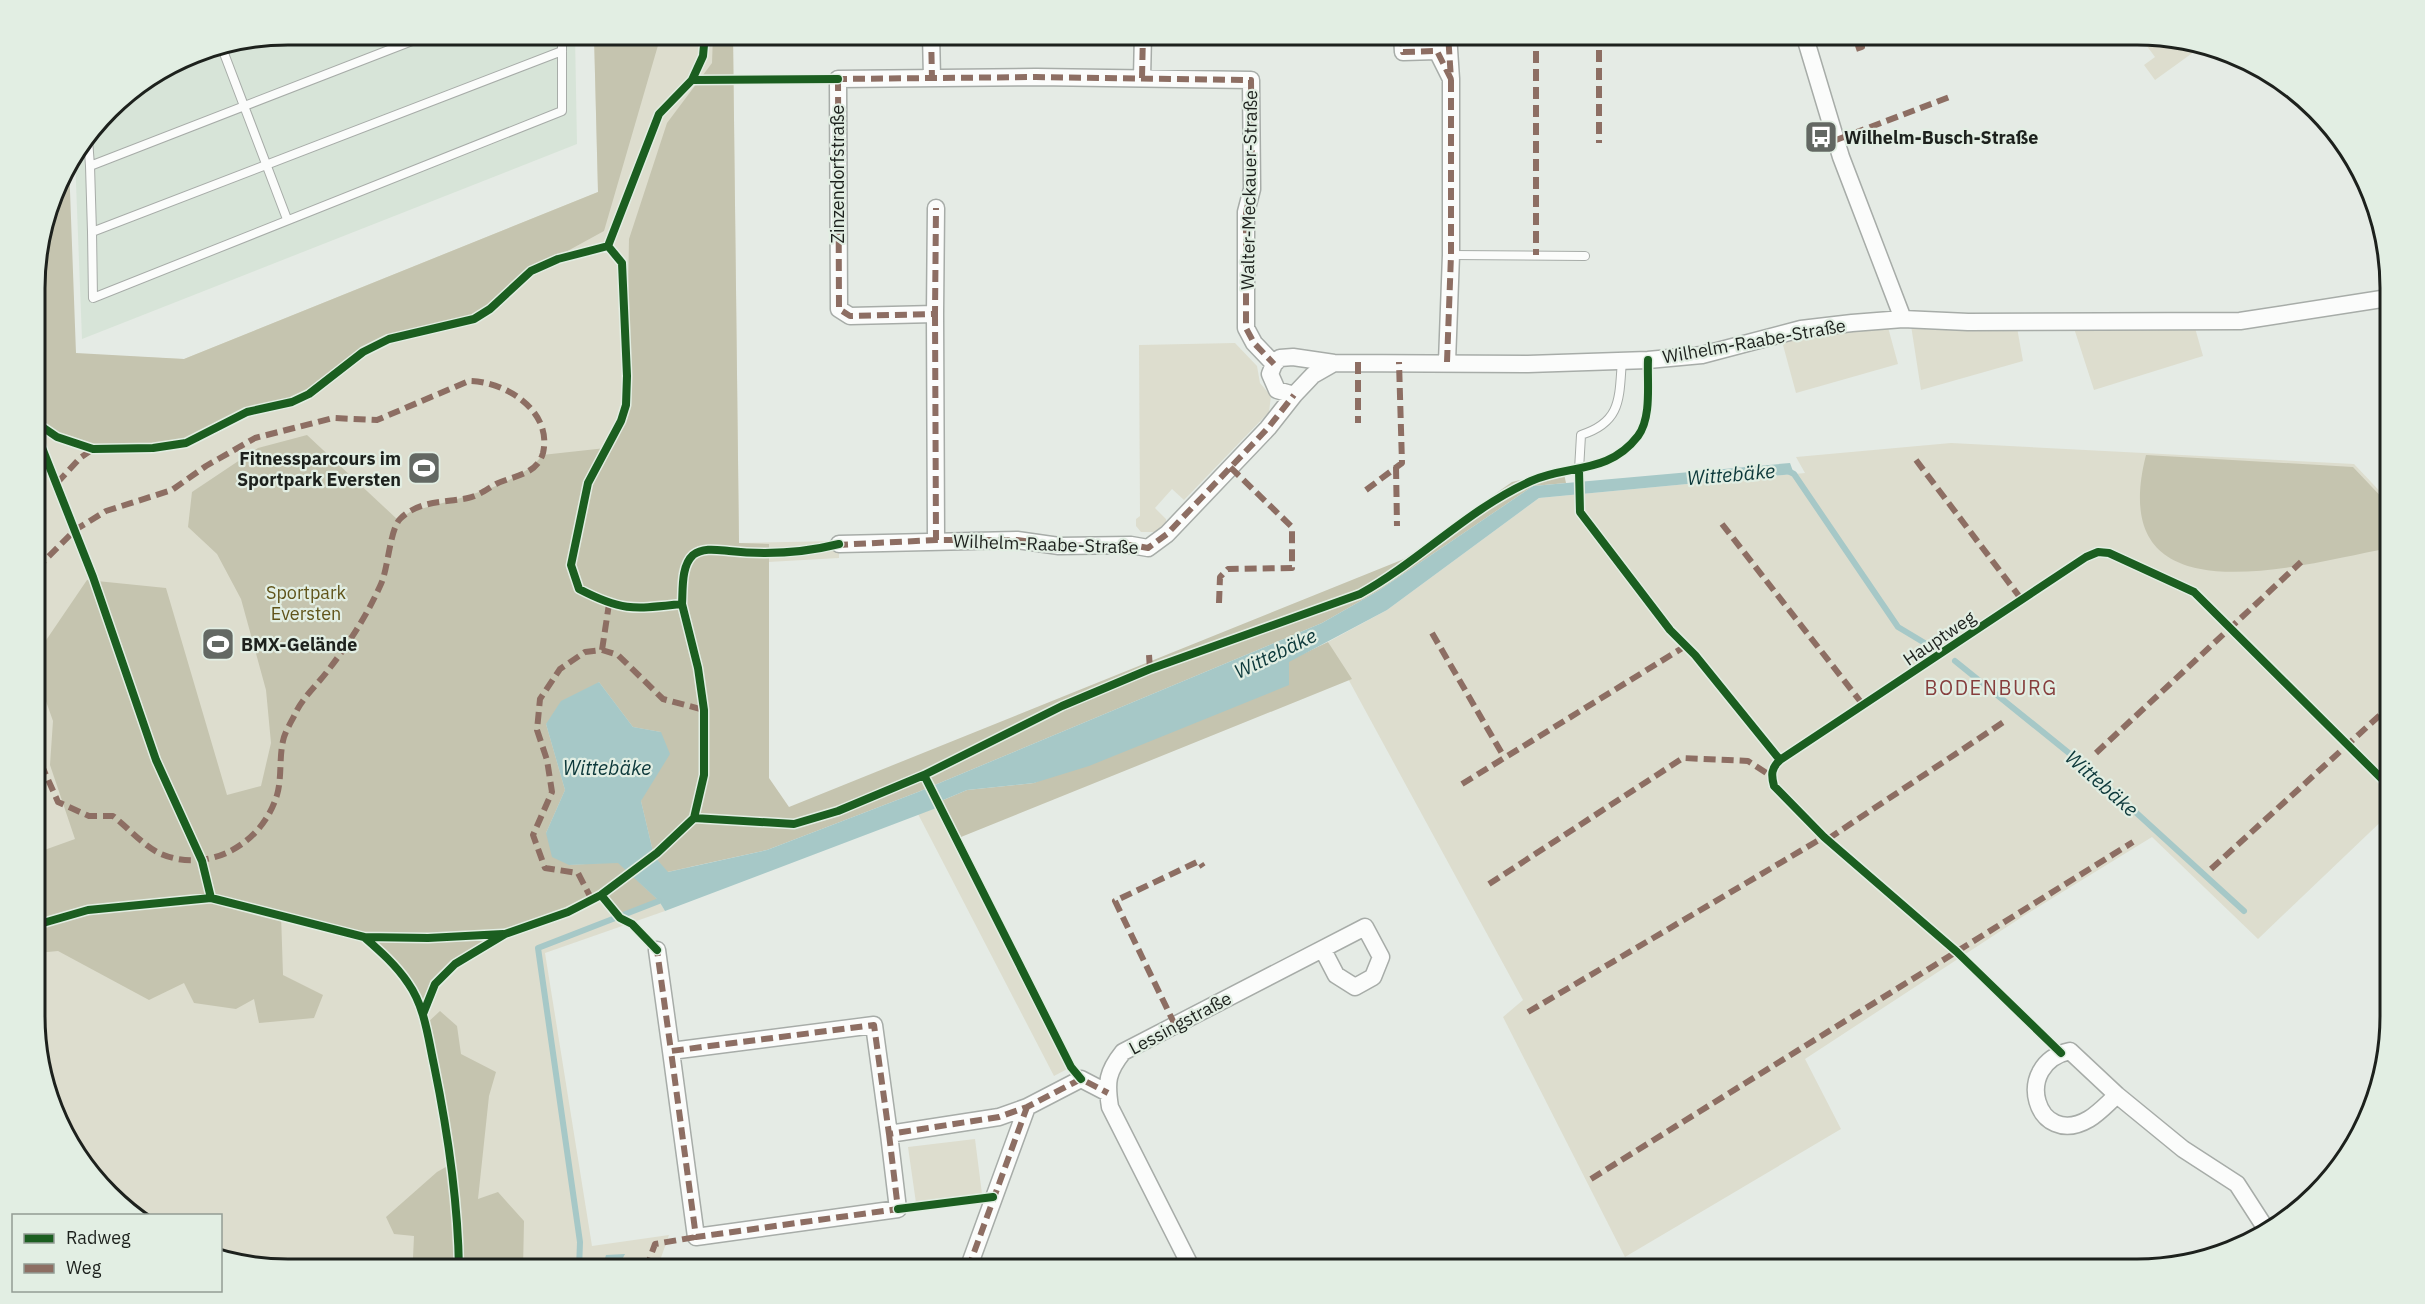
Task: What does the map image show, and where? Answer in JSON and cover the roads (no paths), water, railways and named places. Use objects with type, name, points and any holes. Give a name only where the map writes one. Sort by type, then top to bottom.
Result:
[{"type":"street","points":[[931,45],[932,78]]},
{"type":"street","points":[[1142,78],[1143,45]]},
{"type":"street","points":[[1403,45],[1403,52],[1437,51],[1451,79]]},
{"type":"street","points":[[1448,362],[1451,255],[1451,79],[1449,45]]},
{"type":"street","points":[[1807,45],[1841,157],[1903,319]]},
{"type":"street","name":"Walter-Meckauer-Straße","points":[[932,78],[1251,80],[1252,189],[1246,212],[1246,328],[1254,343],[1274,364]]},
{"type":"street","name":"Zinzendorfstraße","points":[[932,78],[838,79],[837,285],[839,309],[850,316],[935,314]]},
{"type":"street","points":[[936,208],[936,540]]},
{"type":"street","name":"Wilhelm-Raabe-Straße","points":[[1274,364],[1280,358],[1293,357],[1334,363],[1528,364],[1622,360],[1702,355],[1801,329],[1903,319],[1968,322],[2240,321],[2380,299]]},
{"type":"street","name":"Wilhelm-Raabe-Straße","points":[[839,544],[936,540],[1017,540],[1059,546],[1131,544],[1148,548],[1167,534],[1268,428],[1312,375],[1334,363]]},
{"type":"street","points":[[1274,364],[1270,374],[1277,390],[1294,395]]},
{"type":"street","points":[[657,950],[696,1237],[898,1209],[874,1025],[671,1051]]},
{"type":"street","name":"Lessingstraße","points":[[1187,1259],[1110,1107],[1108,1093],[1110,1068],[1123,1052],[1323,950]]},
{"type":"street","points":[[2117,1095],[2087,1120],[2067,1126],[2053,1123],[2040,1111],[2035,1093],[2036,1076],[2061,1053],[2070,1051],[2117,1095],[2183,1149],[2237,1184],[2263,1224]]},
{"type":"street","points":[[889,1134],[999,1117],[1027,1107],[1081,1079],[1108,1093]]},
{"type":"street","points":[[972,1259],[1027,1107]]},
{"type":"lane","points":[[90,166],[402,45]]},
{"type":"lane","points":[[89,149],[93,298],[562,111],[562,45]]},
{"type":"lane","points":[[92,232],[562,51]]},
{"type":"lane","points":[[224,53],[287,219]]},
{"type":"lane","points":[[1451,255],[1585,256]]},
{"type":"lane","points":[[1579,470],[1581,435],[1598,430],[1616,411],[1622,360]]},
{"type":"water","name":"Wittebäke","points":[[1790,463],[1794,474],[1539,498],[1387,610],[1289,662],[1289,685],[1089,766],[1034,783],[967,790],[941,801],[939,807],[665,911],[659,901],[618,863],[569,865],[552,857],[546,833],[565,790],[546,724],[561,701],[599,682],[633,727],[661,732],[670,754],[641,801],[654,856],[668,872],[767,850],[918,792],[1322,623],[1378,591],[1533,486]]},
{"type":"water","points":[[625,1254],[622,1259],[605,1259],[606,1255]]},
{"type":"waterway","name":"Wittebäke","points":[[1786,470],[1794,474],[1898,627],[1933,648]]},
{"type":"waterway","name":"Wittebäke","points":[[1955,661],[2085,766],[2244,911]]},
{"type":"waterway","points":[[579,1259],[580,1242],[538,948],[659,901]]},
{"type":"place","name":"Wilhelm-Busch-Straße","points":[[1821,137]]},
{"type":"place","name":"Fitnessparcours im Sportpark Eversten","points":[[424,468]]},
{"type":"place","name":"BMX-Gelände","points":[[218,644]]},
{"type":"district","name":"BODENBURG","points":[[1991,687]]},
{"type":"park label","name":"Sportpark Eversten","points":[[306,602]]}]
